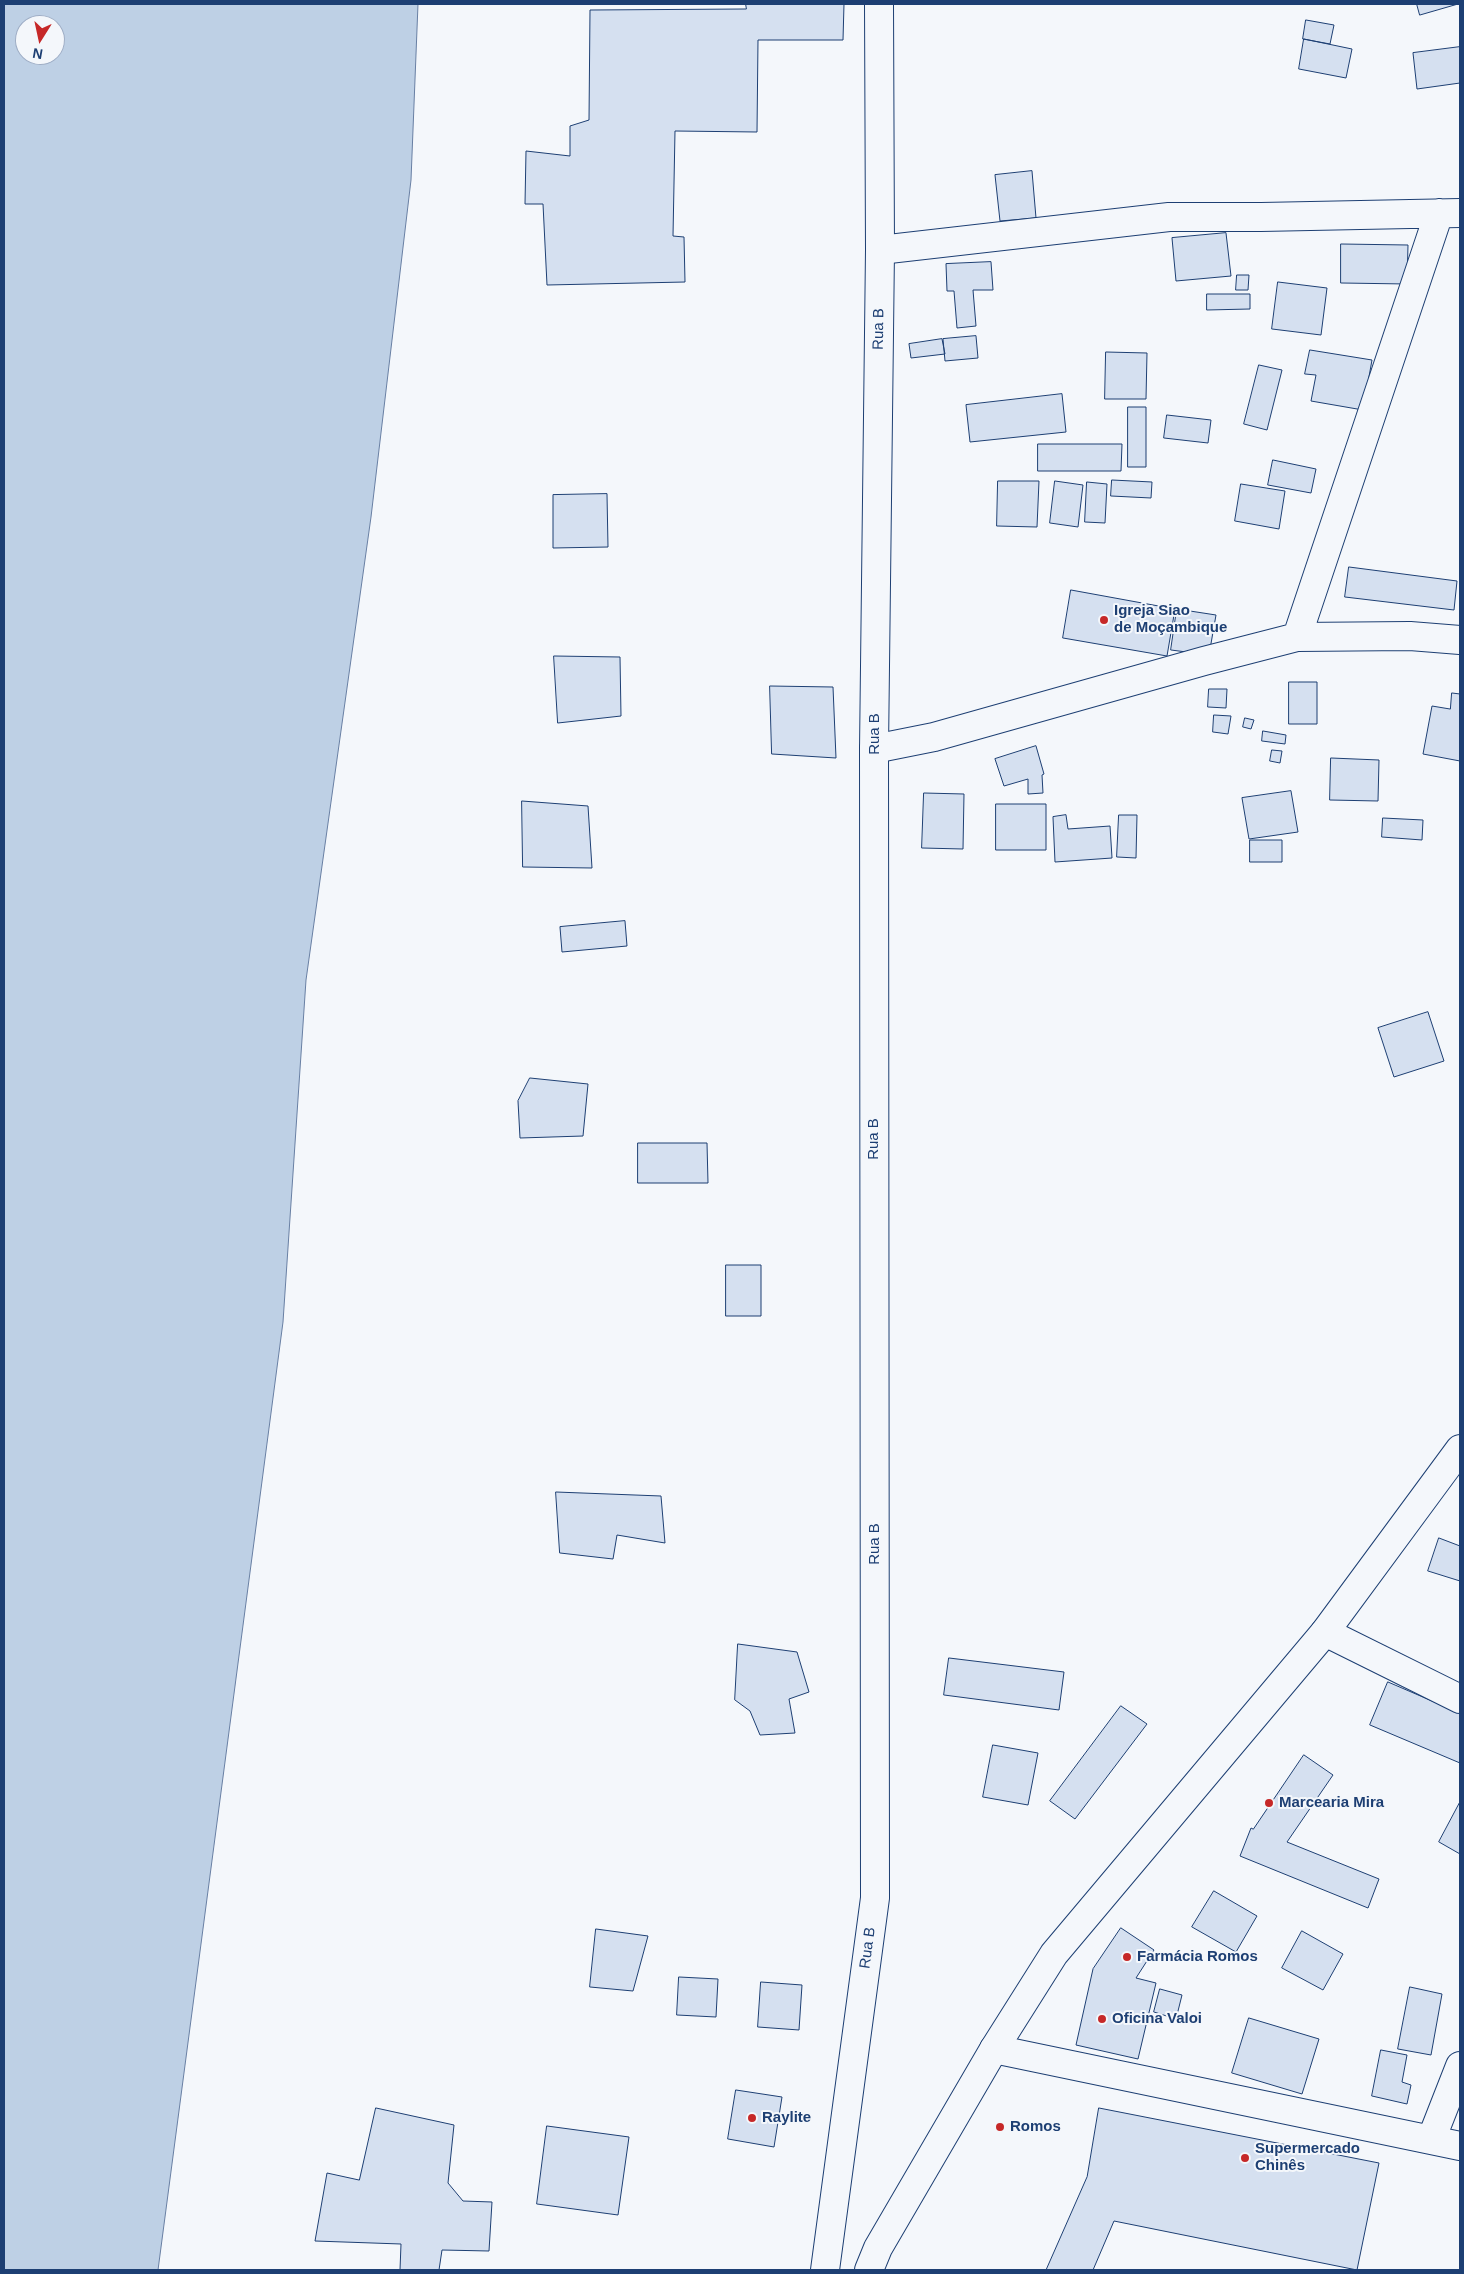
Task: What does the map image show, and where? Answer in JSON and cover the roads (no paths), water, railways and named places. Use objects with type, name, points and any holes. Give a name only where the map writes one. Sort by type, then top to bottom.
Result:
[{"type":"street","name":"Rua B","points":[[825,2270],[875,1898],[874,749],[880,250],[879,4]]},
{"type":"street","points":[[880,250],[1169,216],[1261,217],[1450,213],[1297,637]]},
{"type":"street","points":[[874,749],[934,737],[1204,660],[1297,637],[1410,636],[1460,640]]},
{"type":"street","points":[[869,2270],[878,2248],[994,2049],[1054,1954],[1325,1632],[1460,1449]]},
{"type":"street","points":[[1325,1632],[1460,1699]]},
{"type":"street","points":[[994,2049],[1460,2146]]},
{"type":"street","points":[[1431,2140],[1460,2066]]},
{"type":"water","points":[[4,4],[418,4],[411,180],[371,517],[306,980],[283,1322],[158,2270],[4,2270]]},
{"type":"place","name":"Igreja Siao de Moçambique","points":[[1104,620]]},
{"type":"place","name":"Marcearia Mira","points":[[1269,1803]]},
{"type":"place","name":"Farmácia Romos","points":[[1127,1957]]},
{"type":"place","name":"Oficina Valoi","points":[[1102,2019]]},
{"type":"place","name":"Raylite","points":[[752,2118]]},
{"type":"place","name":"Romos","points":[[1000,2127]]},
{"type":"place","name":"Supermercado Chinês","points":[[1245,2158]]}]
